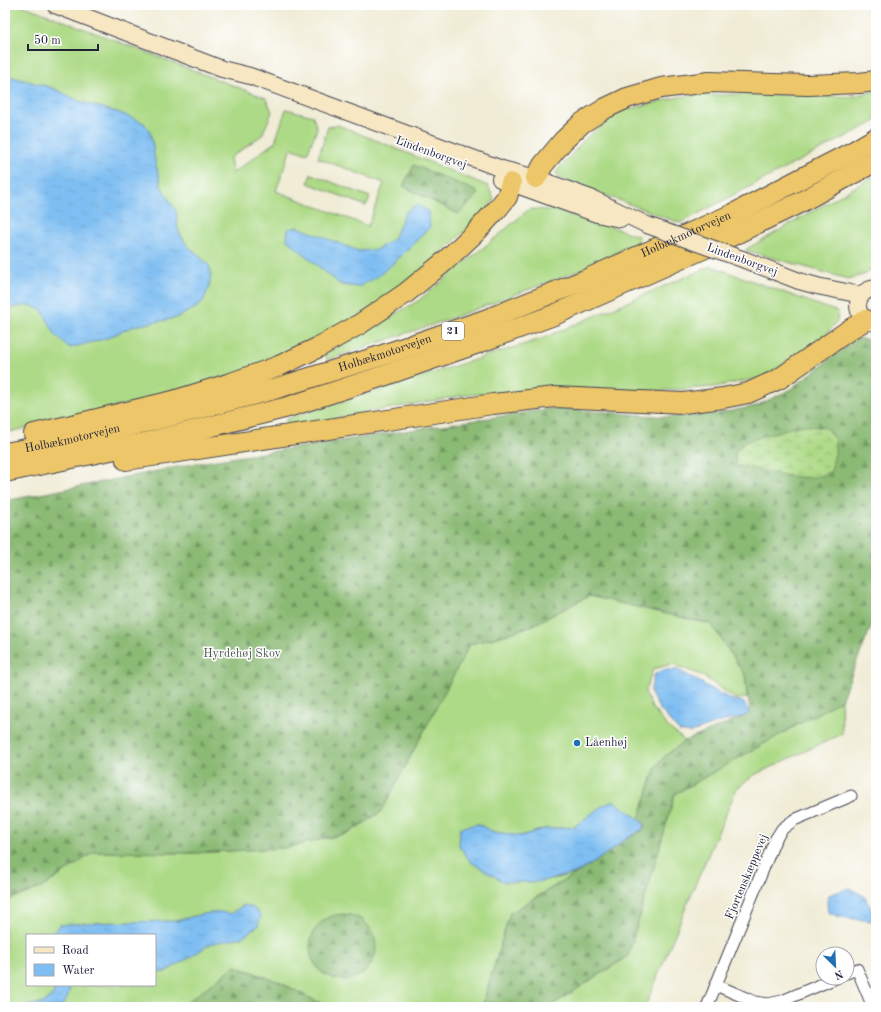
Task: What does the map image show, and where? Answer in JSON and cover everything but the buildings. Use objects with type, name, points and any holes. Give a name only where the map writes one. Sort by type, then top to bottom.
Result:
[{"type":"highway","points":[[5,441],[174,401],[279,366],[317,348],[360,324],[406,293],[444,262],[476,232],[499,207],[525,187],[563,141],[582,123],[606,108],[627,98],[661,88],[709,82],[808,85],[859,84],[876,81]]},
{"type":"highway","name":"Holbækmotorvejen","points":[[5,453],[63,442],[271,390],[383,355],[485,320],[585,280],[733,214],[876,138]]},
{"type":"highway","name":"Holbækmotorvejen","points":[[5,472],[149,442],[288,407],[393,373],[478,343],[554,315],[721,241],[800,202],[876,161]]},
{"type":"highway","points":[[5,472],[65,469],[493,404],[555,397],[683,403],[723,398],[748,393],[779,379],[852,328],[865,311]]},
{"type":"main road","name":"Lindenborgvej","points":[[55,5],[222,69],[275,95],[597,214],[646,224]]},
{"type":"main road","name":"Lindenborgvej","points":[[222,69],[250,76],[502,169],[525,187],[593,199],[646,224],[799,281],[817,286],[865,311]]},
{"type":"main road","points":[[865,311],[865,291],[870,288],[876,288]]},
{"type":"street","name":"Fjortenskæppevej","points":[[707,1007],[775,840],[782,829],[794,820],[851,796]]},
{"type":"street","points":[[855,970],[857,969],[873,1007]]},
{"type":"street","points":[[716,985],[756,1002],[768,1004],[782,1001],[817,986]]},
{"type":"green space","points":[[5,5],[22,5],[266,98],[272,112],[262,135],[230,158],[233,173],[275,142],[286,109],[313,116],[317,129],[307,154],[291,148],[276,191],[368,226],[384,183],[318,158],[328,127],[338,125],[488,186],[494,199],[488,211],[400,289],[356,318],[253,369],[166,395],[5,433]]},
{"type":"green space","points":[[876,91],[876,121],[680,223],[560,178],[556,172],[586,138],[617,112],[683,96],[783,93],[850,97]]},
{"type":"green space","points":[[414,165],[476,191],[478,195],[458,214],[403,186]]},
{"type":"green space","points":[[311,174],[370,197],[366,206],[308,183]]},
{"type":"green space","points":[[876,175],[876,263],[866,274],[848,279],[745,250]]},
{"type":"green space","points":[[529,209],[553,210],[609,226],[638,236],[639,241],[583,269],[455,317],[327,360],[325,354],[418,301]]},
{"type":"green space","points":[[711,266],[838,312],[837,321],[824,337],[764,377],[714,387],[656,391],[568,389],[465,395],[287,427],[286,419],[541,339]]},
{"type":"green space","name":"Hyrdehøj Skov","points":[[857,338],[876,341],[876,615],[841,700],[675,794],[628,956],[549,1007],[482,1007],[510,913],[595,862],[626,839],[643,830],[644,824],[639,819],[655,769],[665,756],[685,741],[745,716],[750,712],[745,675],[711,624],[589,596],[533,625],[498,637],[470,644],[381,812],[348,833],[284,848],[194,853],[94,852],[43,887],[5,901],[5,501],[198,463],[554,408],[667,417],[716,414],[756,406],[788,391]]},
{"type":"green space","points":[[802,425],[826,428],[835,440],[835,453],[831,471],[810,477],[798,477],[737,466],[735,461],[735,453],[744,443]]},
{"type":"green space","points":[[589,596],[711,624],[745,675],[747,698],[736,699],[703,676],[672,664],[653,669],[645,692],[652,708],[668,727],[685,741],[665,756],[655,769],[639,819],[614,802],[602,806],[574,827],[544,829],[521,836],[494,832],[477,824],[553,879],[576,873],[510,913],[482,1007],[328,1007],[279,982],[235,966],[181,1007],[5,1007],[5,901],[43,887],[94,852],[194,853],[284,848],[349,833],[381,812],[470,644],[498,637],[533,625]]},
{"type":"green space","points":[[841,700],[842,734],[754,775],[737,788],[645,1007],[549,1007],[628,956],[675,794]]},
{"type":"green space","points":[[337,914],[349,914],[361,919],[371,929],[376,941],[374,960],[361,975],[349,980],[337,980],[325,975],[315,965],[310,953],[310,941],[315,929],[325,919]]},
{"type":"green space","points":[[235,966],[279,982],[328,1007],[181,1007]]},
{"type":"water","points":[[5,75],[53,88],[81,102],[120,113],[144,123],[151,134],[161,186],[176,211],[178,230],[186,244],[209,265],[211,274],[209,288],[203,301],[197,307],[176,318],[134,326],[107,338],[70,348],[56,336],[42,310],[29,305],[5,309]]},
{"type":"water","points":[[416,205],[428,211],[430,227],[397,260],[377,277],[358,287],[341,285],[287,240],[288,229],[298,227],[358,251],[376,250],[393,239],[406,212]]},
{"type":"water","points":[[663,670],[678,670],[730,699],[743,702],[750,712],[745,716],[716,723],[690,733],[679,731],[659,708],[651,694],[654,675]]},
{"type":"water","points":[[614,801],[639,819],[644,824],[643,829],[626,839],[595,862],[576,873],[538,882],[504,882],[471,862],[459,846],[460,828],[477,824],[494,832],[521,836],[544,829],[574,827],[602,806]]},
{"type":"water","points":[[849,888],[864,896],[872,910],[872,921],[840,917],[828,912],[827,902],[829,895]]},
{"type":"water","points":[[244,905],[253,908],[261,915],[258,926],[242,937],[210,944],[165,972],[156,972],[156,934],[52,934],[59,925],[176,921],[202,914],[222,912],[230,914]]},
{"type":"water","points":[[54,986],[71,986],[66,1001],[61,1007],[20,1007],[43,1003],[54,994]]},
{"type":"place","name":"Låenhøj","points":[[577,743]]}]
